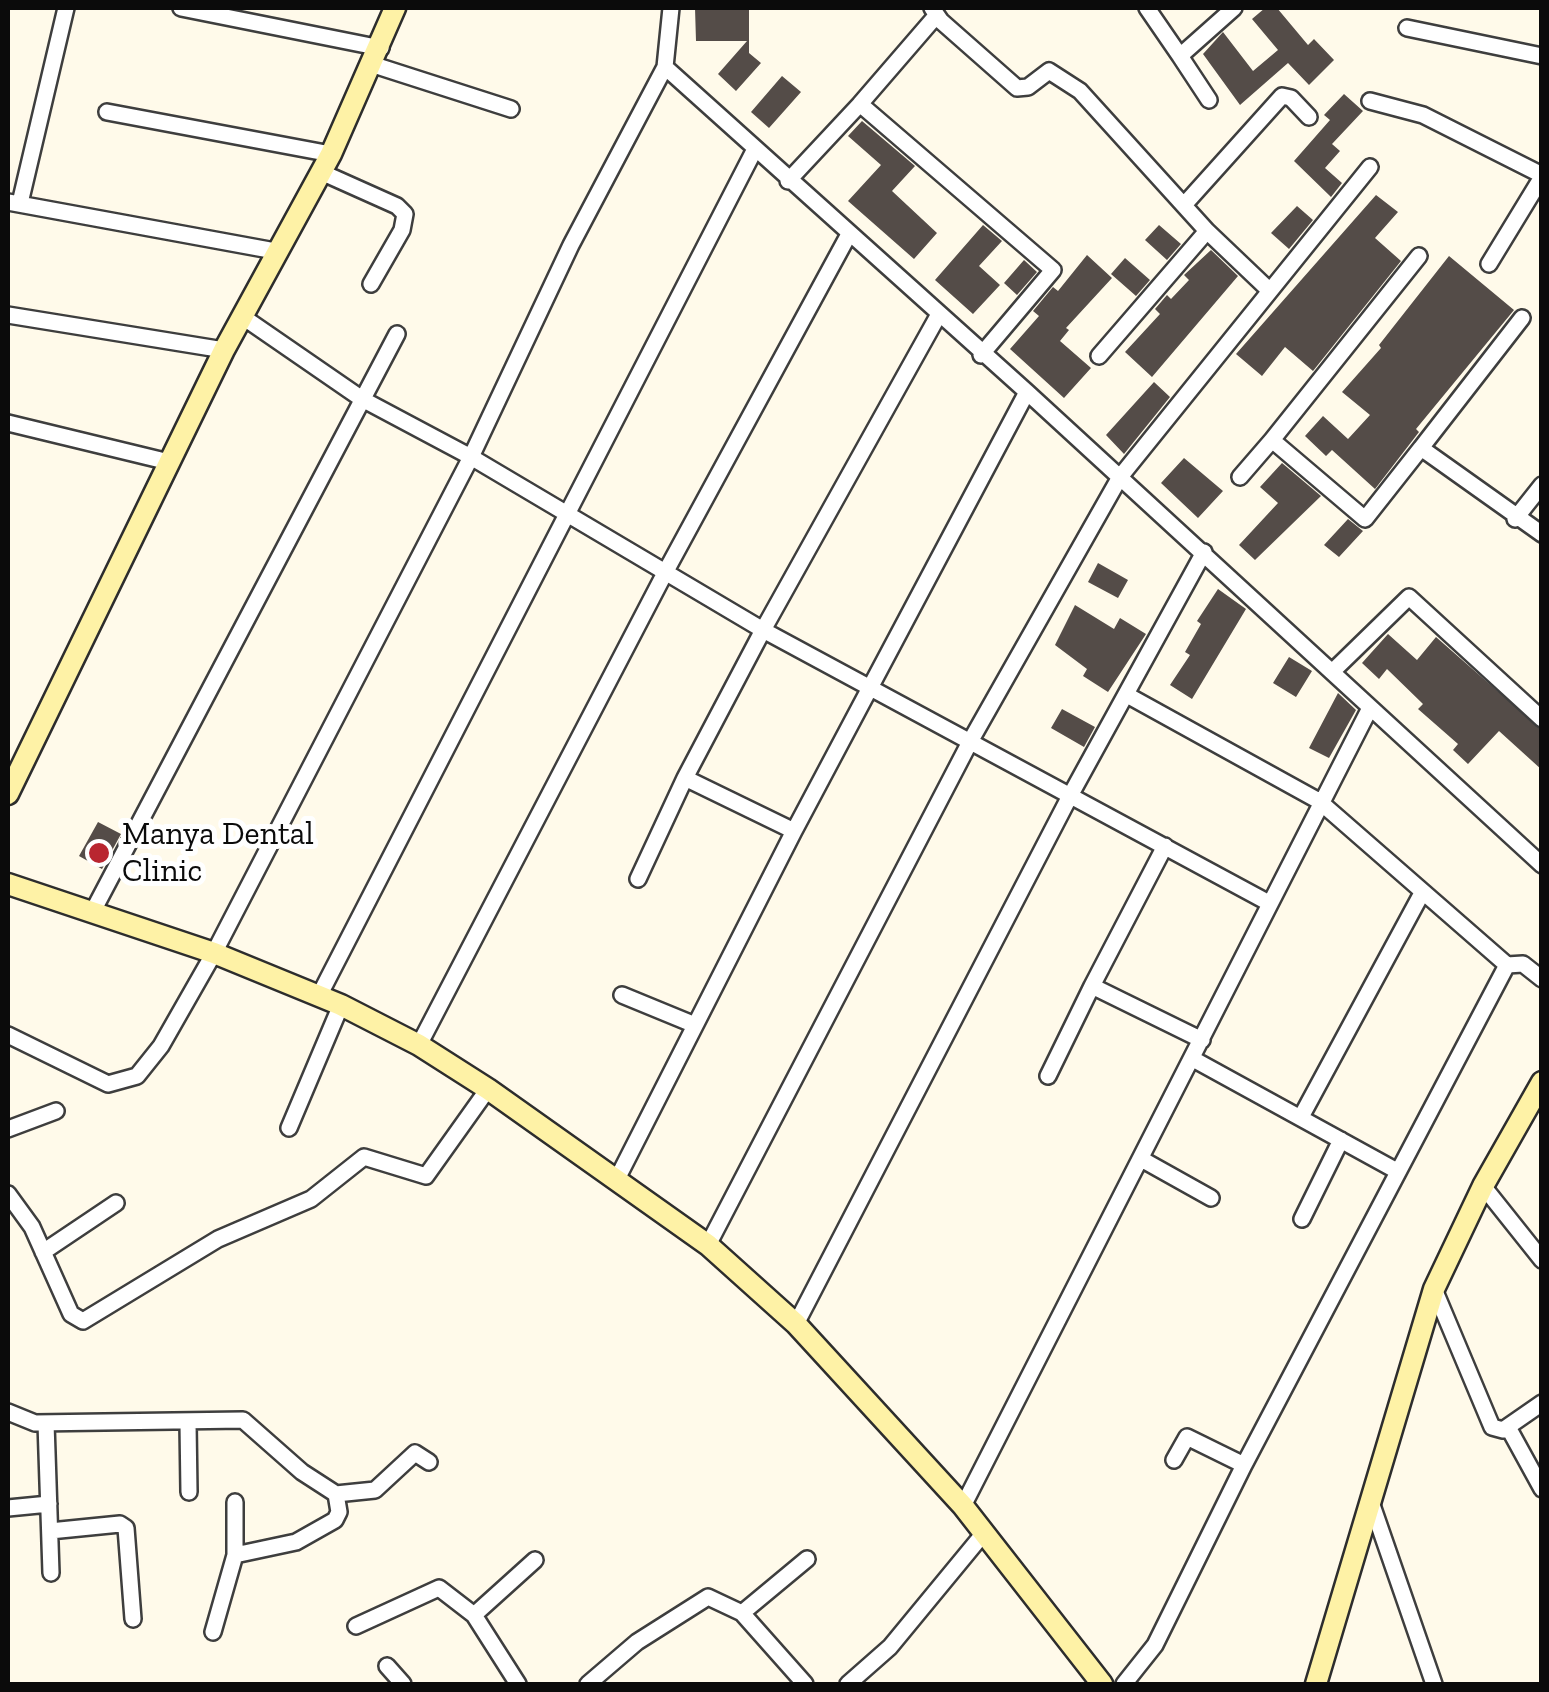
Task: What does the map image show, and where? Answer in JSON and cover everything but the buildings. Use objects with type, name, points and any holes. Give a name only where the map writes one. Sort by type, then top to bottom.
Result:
[{"type":"street","points":[[66,8],[14,202],[275,251]]},
{"type":"street","points":[[180,8],[377,56],[511,109]]},
{"type":"street","points":[[8,794],[224,350],[326,163],[377,56],[395,8]]},
{"type":"street","points":[[8,1035],[108,1084],[124,1081],[147,1067],[214,952],[471,457],[572,245],[664,67],[671,8]]},
{"type":"street","points":[[1147,8],[1210,100]]},
{"type":"street","points":[[1180,56],[1234,8]]},
{"type":"street","points":[[788,181],[860,104],[934,12],[1017,88],[1028,87],[1050,71],[1057,73],[1092,103],[1207,231],[1270,291]]},
{"type":"street","points":[[1407,28],[1542,56]]},
{"type":"street","points":[[664,67],[1204,552],[1542,865]]},
{"type":"street","points":[[1184,205],[1282,96],[1290,98],[1310,117]]},
{"type":"street","points":[[1370,101],[1422,115],[1542,176],[1489,264]]},
{"type":"street","points":[[860,104],[1053,271],[981,354]]},
{"type":"street","points":[[107,112],[326,163],[398,206],[405,214],[402,230],[372,284]]},
{"type":"street","points":[[318,996],[754,149]]},
{"type":"street","points":[[708,1245],[970,740],[1120,478],[1370,167]]},
{"type":"street","points":[[1099,356],[1207,231]]},
{"type":"street","points":[[419,1046],[666,571],[848,236]]},
{"type":"street","points":[[1240,477],[1420,256]]},
{"type":"street","points":[[8,316],[224,350]]},
{"type":"street","points":[[638,879],[684,778],[938,316]]},
{"type":"street","points":[[243,318],[362,399],[471,457],[763,630],[871,685],[1269,904]]},
{"type":"street","points":[[1272,440],[1365,518],[1522,318]]},
{"type":"street","points":[[92,912],[397,334]]},
{"type":"street","points":[[617,1180],[794,831],[1027,392]]},
{"type":"street","points":[[8,423],[168,462]]},
{"type":"street","points":[[1421,448],[1515,519],[1542,534]]},
{"type":"street","points":[[1515,519],[1542,484]]},
{"type":"street","points":[[796,1324],[1070,796],[1204,552]]},
{"type":"street","points":[[1333,671],[1409,597],[1542,719]]},
{"type":"street","points":[[1127,695],[1319,801],[1507,965],[1524,964],[1542,979]]},
{"type":"street","points":[[963,1506],[1143,1160],[1319,801],[1370,708]]},
{"type":"street","points":[[684,778],[794,831]]},
{"type":"street","points":[[1048,1076],[1164,846]]},
{"type":"street","points":[[8,884],[214,952],[341,1005],[419,1046],[488,1089],[708,1245],[796,1324],[963,1506],[1102,1684]]},
{"type":"street","points":[[1301,1117],[1422,893]]},
{"type":"street","points":[[1124,1684],[1155,1645],[1244,1465],[1507,965]]},
{"type":"street","points":[[1092,986],[1202,1040]]},
{"type":"street","points":[[622,995],[695,1025]]},
{"type":"street","points":[[289,1128],[341,1005]]},
{"type":"street","points":[[1193,1059],[1397,1171]]},
{"type":"street","points":[[1316,1684],[1434,1289],[1482,1186],[1542,1082]]},
{"type":"street","points":[[8,1194],[43,1252],[71,1314],[78,1321],[88,1320],[218,1239],[310,1199],[364,1158],[426,1176],[488,1089]]},
{"type":"street","points":[[8,1128],[56,1111]]},
{"type":"street","points":[[1302,1219],[1342,1140]]},
{"type":"street","points":[[1143,1160],[1211,1198]]},
{"type":"street","points":[[1482,1186],[1542,1260]]},
{"type":"street","points":[[43,1252],[116,1203]]},
{"type":"street","points":[[1434,1289],[1492,1428],[1498,1431],[1508,1427],[1542,1404]]},
{"type":"street","points":[[8,1412],[46,1423],[250,1423],[302,1472],[336,1494],[375,1490],[415,1453],[428,1462]]},
{"type":"street","points":[[46,1423],[51,1573]]},
{"type":"street","points":[[188,1423],[189,1492]]},
{"type":"street","points":[[1508,1427],[1542,1489]]},
{"type":"street","points":[[1174,1460],[1188,1437],[1244,1465]]},
{"type":"street","points":[[235,1555],[296,1542],[334,1520],[339,1512],[336,1494]]},
{"type":"street","points":[[213,1632],[235,1555],[235,1502]]},
{"type":"street","points":[[8,1508],[49,1504]]},
{"type":"street","points":[[1372,1505],[1434,1684]]},
{"type":"street","points":[[50,1530],[120,1524],[126,1528],[133,1619]]},
{"type":"street","points":[[848,1684],[890,1647],[984,1534]]},
{"type":"street","points":[[742,1613],[807,1559]]},
{"type":"street","points":[[474,1615],[535,1560]]},
{"type":"street","points":[[356,1626],[436,1588],[474,1615],[518,1684]]},
{"type":"street","points":[[588,1684],[637,1642],[708,1598],[742,1613],[805,1684]]},
{"type":"street","points":[[387,1666],[403,1684]]},
{"type":"place","name":"Manya Dental Clinic","points":[[99,853]]}]
